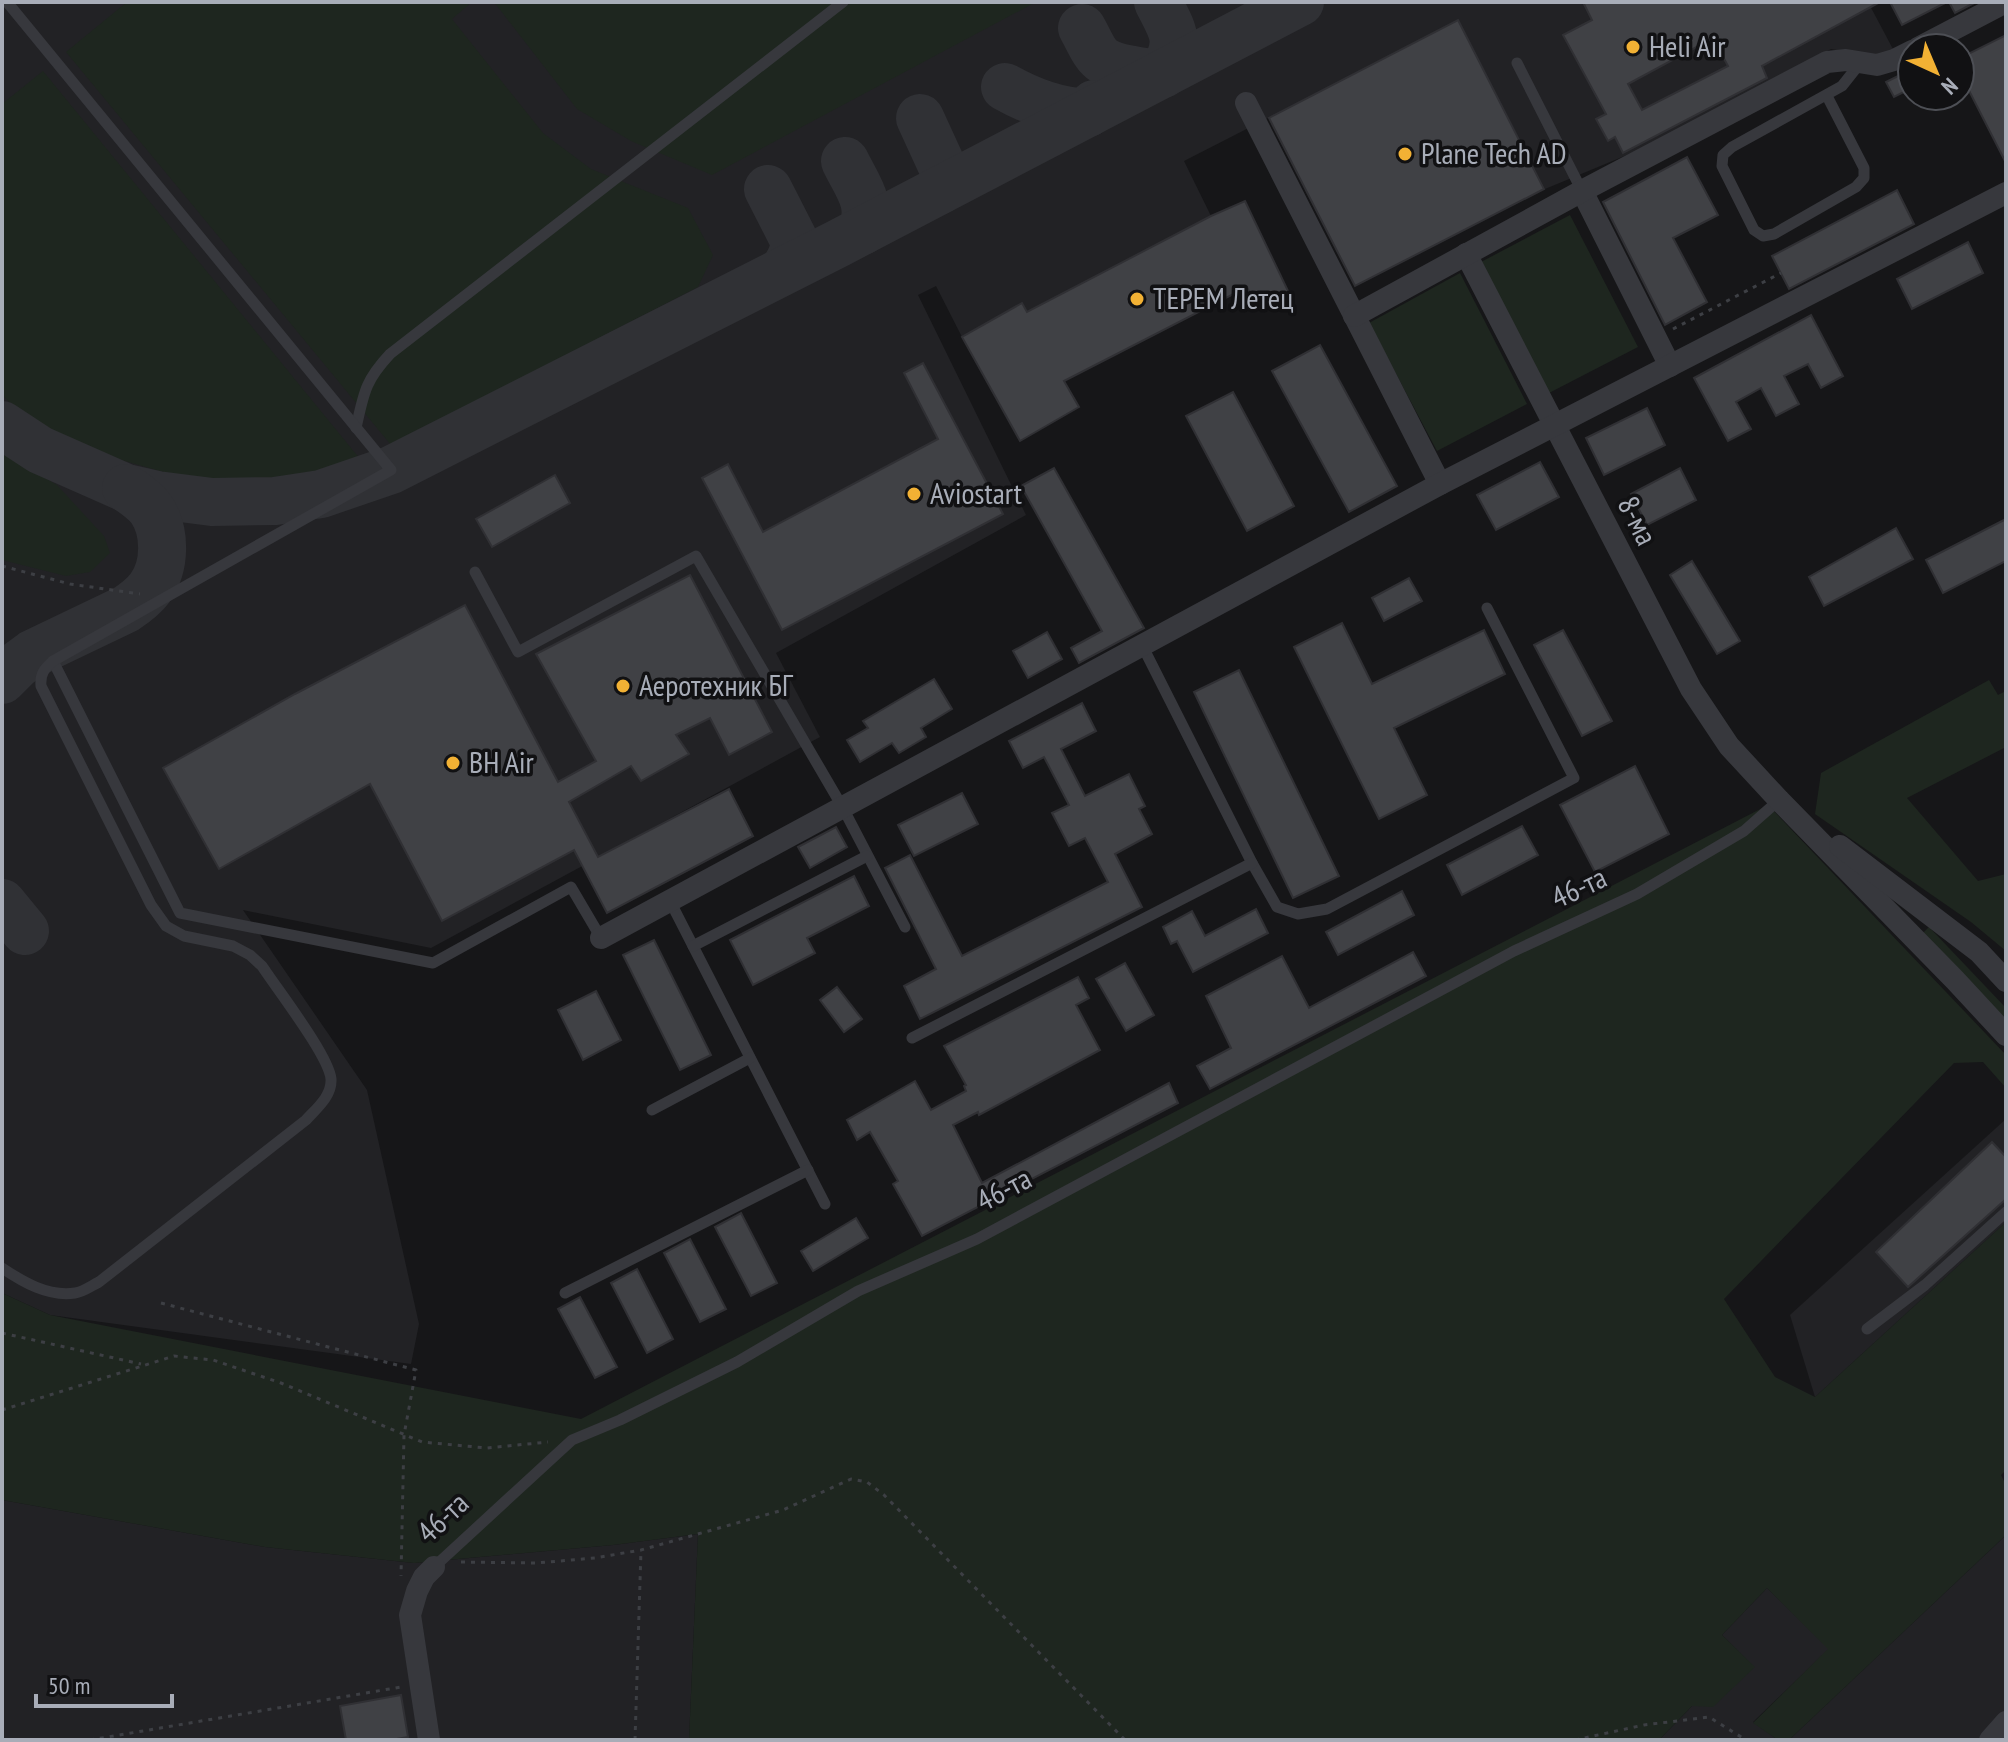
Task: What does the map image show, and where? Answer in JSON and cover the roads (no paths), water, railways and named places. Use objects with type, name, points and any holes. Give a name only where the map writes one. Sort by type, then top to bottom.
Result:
[{"type":"street","points":[[1949,32],[2006,2]]},
{"type":"street","points":[[1354,316],[1827,62],[1846,60],[1877,65],[1896,59]]},
{"type":"street","points":[[1246,103],[1440,484]]},
{"type":"street","points":[[1582,191],[1670,366]]},
{"type":"street","points":[[601,938],[1440,484],[2006,193]]},
{"type":"street","name":"8-ма","points":[[1466,254],[1691,689],[1729,746],[2006,1035]]},
{"type":"street","name":"8-ма","points":[[1779,800],[1979,952],[2006,981]]},
{"type":"street","name":"46-та","points":[[429,1740],[410,1615],[424,1577],[434,1567]]},
{"type":"street","points":[[1990,1740],[2006,1722]]},
{"type":"lane","points":[[2,1268],[24,1283],[51,1292],[76,1293],[99,1282],[306,1120],[326,1099],[331,1080],[326,1061],[262,966],[233,946],[184,936],[166,926],[151,905],[41,686],[41,677],[53,661],[391,470],[7,2]]},
{"type":"lane","points":[[356,428],[365,388],[375,370],[390,354],[843,2]]},
{"type":"lane","points":[[1827,96],[1864,168],[1864,178],[1856,187],[1774,234],[1763,236],[1754,230],[1722,166],[1723,155],[1732,147],[1842,86],[1861,62]]},
{"type":"lane","points":[[1517,63],[1582,191]]},
{"type":"lane","points":[[475,572],[518,652],[696,556],[843,808],[905,927]]},
{"type":"lane","points":[[1142,645],[1277,907],[1298,914],[1327,909],[1574,778],[1487,608]]},
{"type":"lane","points":[[53,661],[180,913],[433,963],[571,887],[601,938]]},
{"type":"lane","name":"46-та","points":[[434,1567],[572,1440],[620,1420],[737,1362],[858,1291],[977,1239],[1514,951],[1637,894],[1744,831],[1779,800]]},
{"type":"lane","points":[[693,946],[867,856]]},
{"type":"lane","points":[[912,1038],[1252,863]]},
{"type":"lane","points":[[670,901],[825,1204]]},
{"type":"lane","points":[[652,1110],[750,1058]]},
{"type":"lane","points":[[565,1293],[808,1170]]},
{"type":"lane","points":[[1867,1329],[1925,1285],[2006,1212]]},
{"type":"place","name":"Heli Air","points":[[1633,47]]},
{"type":"place","name":"Plane Tech AD","points":[[1405,154]]},
{"type":"place","name":"ТЕРЕМ Летец","points":[[1137,299]]},
{"type":"place","name":"Aviostart","points":[[914,494]]},
{"type":"place","name":"Аеротехник БГ","points":[[623,686]]},
{"type":"place","name":"BH Air","points":[[453,763]]}]
